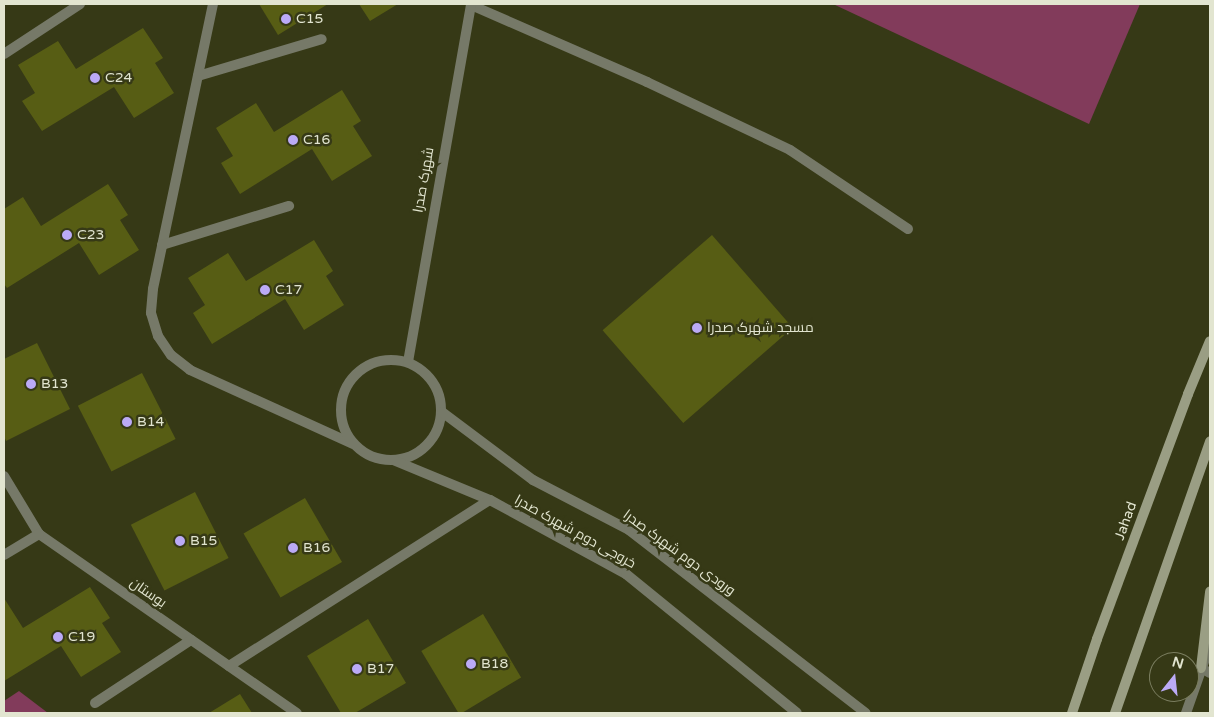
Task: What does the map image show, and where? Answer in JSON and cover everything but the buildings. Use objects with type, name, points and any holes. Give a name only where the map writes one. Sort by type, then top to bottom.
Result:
[{"type":"street","points":[[4,54],[80,4]]},
{"type":"street","points":[[213,4],[153,289],[151,313],[158,336],[171,356],[190,370],[353,444],[364,453],[381,460],[393,460],[415,455],[429,444],[438,429],[442,412],[440,395],[432,380],[421,369],[408,362],[393,359],[378,361],[365,366],[353,376],[343,395],[340,417],[345,431],[353,444]]},
{"type":"street","points":[[471,4],[647,82],[790,150],[908,229]]},
{"type":"street","name":"شهرک صدرا","points":[[408,362],[471,4]]},
{"type":"street","points":[[198,76],[322,39]]},
{"type":"street","points":[[162,245],[289,206]]},
{"type":"street","name":"Jahad","points":[[1072,713],[1097,639],[1181,412],[1210,341]]},
{"type":"street","name":"ورودی دوم شهرک صدرا","points":[[442,412],[533,480],[629,530],[866,713]]},
{"type":"street","points":[[1115,713],[1210,441]]},
{"type":"street","name":"خروجی دوم شهرک صدرا","points":[[393,460],[490,500],[626,574],[797,713]]},
{"type":"street","name":"بوستان","points":[[4,476],[39,534],[297,713]]},
{"type":"street","points":[[228,666],[490,500]]},
{"type":"street","points":[[4,555],[39,534]]},
{"type":"street","points":[[1206,671],[1210,592]]},
{"type":"street","points":[[95,703],[191,640]]},
{"type":"street","points":[[1186,713],[1206,671],[1210,645]]},
{"type":"shaded area","points":[[833,4],[1140,4],[1089,124]]},
{"type":"shaded area","points":[[19,691],[48,713],[4,713],[4,701]]},
{"type":"place","name":"C15","points":[[286,19]]},
{"type":"place","name":"C24","points":[[95,78]]},
{"type":"place","name":"C16","points":[[293,140]]},
{"type":"place","name":"C23","points":[[67,235]]},
{"type":"place","name":"C17","points":[[265,290]]},
{"type":"place","name":"مسجد شهرک صدرا","points":[[697,328]]},
{"type":"place","name":"B13","points":[[31,384]]},
{"type":"place","name":"B14","points":[[127,422]]},
{"type":"place","name":"B15","points":[[180,541]]},
{"type":"place","name":"B16","points":[[293,548]]},
{"type":"place","name":"C19","points":[[58,637]]},
{"type":"place","name":"B18","points":[[471,664]]},
{"type":"place","name":"B17","points":[[357,669]]}]
